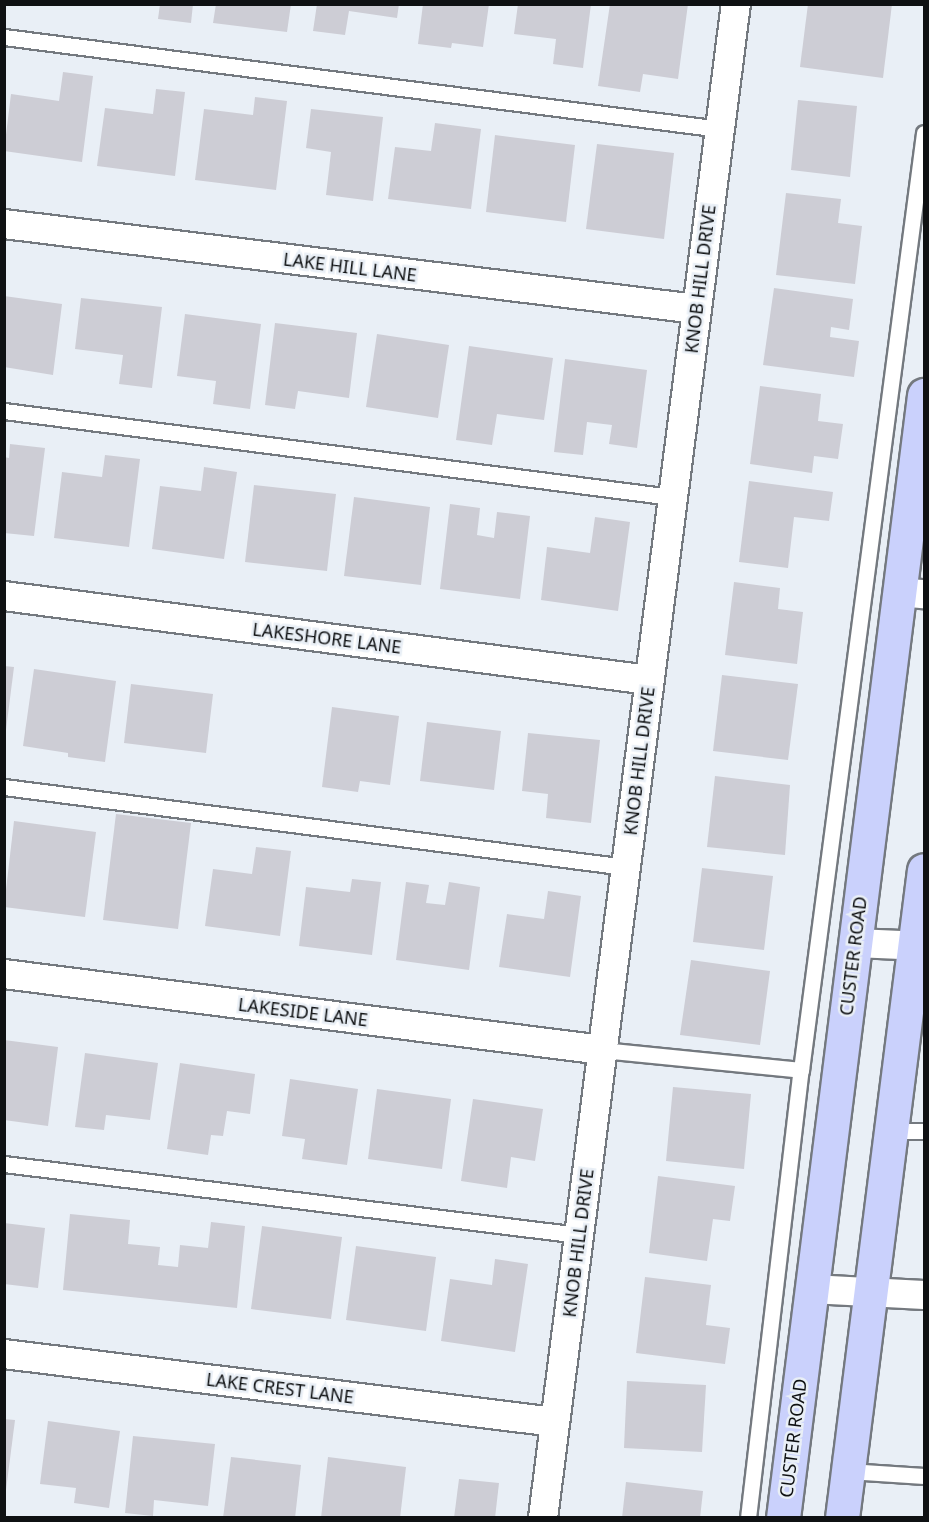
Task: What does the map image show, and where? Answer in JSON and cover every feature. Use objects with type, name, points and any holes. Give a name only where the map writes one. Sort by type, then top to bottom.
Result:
[{"type":"main road","name":"CUSTER ROAD","points":[[783,1518],[855,943],[912,593],[924,395]]},
{"type":"main road","points":[[842,1518],[891,1131],[919,945],[924,870]]},
{"type":"street","name":"KNOB HILL DRIVE","points":[[543,1518],[736,4]]},
{"type":"street","name":"LAKE HILL LANE","points":[[4,224],[696,309]]},
{"type":"street","name":"LAKESHORE LANE","points":[[4,596],[649,680]]},
{"type":"street","points":[[855,943],[919,945]]},
{"type":"street","name":"LAKESIDE LANE","points":[[4,974],[602,1050]]},
{"type":"street","points":[[811,1289],[870,1294],[924,1295]]},
{"type":"street","name":"LAKE CREST LANE","points":[[4,1354],[555,1422]]},
{"type":"lane","points":[[4,37],[720,129]]},
{"type":"lane","points":[[748,1518],[801,1070],[924,133]]},
{"type":"lane","points":[[4,411],[672,497]]},
{"type":"lane","points":[[4,787],[626,867]]},
{"type":"lane","points":[[602,1050],[801,1070]]},
{"type":"lane","points":[[891,1131],[924,1131]]},
{"type":"lane","points":[[4,1164],[579,1235]]},
{"type":"lane","points":[[848,1471],[924,1476]]},
{"type":"building","points":[[160,4],[193,4],[191,23],[158,19]]},
{"type":"building","points":[[216,4],[291,4],[287,32],[213,23]]},
{"type":"building","points":[[317,4],[399,4],[397,18],[349,11],[345,35],[313,31]]},
{"type":"building","points":[[423,4],[489,4],[483,47],[452,43],[451,48],[418,44]]},
{"type":"building","points":[[518,4],[591,4],[583,68],[553,64],[556,39],[514,34]]},
{"type":"building","points":[[610,4],[688,4],[678,79],[643,74],[640,92],[598,86]]},
{"type":"building","points":[[808,4],[892,4],[883,78],[800,67]]},
{"type":"building","points":[[63,72],[93,76],[82,162],[4,151],[11,94],[59,101]]},
{"type":"building","points":[[156,89],[185,92],[175,176],[97,166],[105,108],[153,114]]},
{"type":"building","points":[[255,97],[287,101],[276,190],[195,180],[204,109],[253,115]]},
{"type":"building","points":[[798,100],[857,106],[850,177],[791,170]]},
{"type":"building","points":[[311,109],[383,117],[373,201],[326,195],[331,152],[306,148]]},
{"type":"building","points":[[435,123],[481,129],[471,209],[388,199],[395,147],[431,151]]},
{"type":"building","points":[[495,135],[575,145],[566,222],[486,212]]},
{"type":"building","points":[[597,144],[674,153],[664,239],[586,229]]},
{"type":"building","points":[[786,193],[841,199],[838,223],[862,226],[855,284],[776,275]]},
{"type":"building","points":[[774,288],[853,299],[849,330],[831,327],[830,337],[859,341],[854,377],[763,365]]},
{"type":"building","points":[[4,296],[62,304],[53,375],[4,367]]},
{"type":"building","points":[[81,298],[162,307],[152,388],[119,384],[123,355],[75,349]]},
{"type":"building","points":[[185,314],[261,324],[250,409],[213,404],[216,381],[177,376]]},
{"type":"building","points":[[275,323],[357,333],[349,398],[298,391],[295,409],[265,405]]},
{"type":"building","points":[[377,334],[449,345],[438,418],[366,407]]},
{"type":"building","points":[[469,346],[553,358],[544,420],[497,414],[492,445],[456,440]]},
{"type":"building","points":[[565,359],[647,370],[637,448],[609,444],[612,425],[587,422],[583,455],[554,452]]},
{"type":"building","points":[[760,386],[821,394],[818,421],[843,424],[838,459],[814,456],[812,473],[750,464]]},
{"type":"building","points":[[10,444],[45,448],[34,536],[4,533],[4,457],[9,458]]},
{"type":"building","points":[[105,455],[140,459],[129,547],[54,538],[62,472],[102,477]]},
{"type":"building","points":[[204,467],[237,472],[224,559],[152,549],[160,486],[201,491]]},
{"type":"building","points":[[749,481],[833,492],[829,521],[794,517],[788,568],[739,562]]},
{"type":"building","points":[[254,485],[336,494],[327,571],[245,562]]},
{"type":"building","points":[[354,497],[430,507],[421,585],[344,576]]},
{"type":"building","points":[[450,504],[480,508],[477,535],[494,538],[497,512],[530,516],[520,599],[440,589]]},
{"type":"building","points":[[595,517],[630,522],[618,611],[541,600],[547,547],[590,553]]},
{"type":"building","points":[[734,582],[780,588],[778,609],[803,612],[797,664],[725,655]]},
{"type":"building","points":[[4,666],[14,667],[6,730],[4,729]]},
{"type":"building","points":[[34,669],[116,681],[105,762],[68,757],[68,753],[23,746]]},
{"type":"building","points":[[722,675],[798,684],[788,760],[713,751]]},
{"type":"building","points":[[131,684],[213,694],[206,753],[124,743]]},
{"type":"building","points":[[332,707],[399,716],[390,785],[360,781],[358,792],[322,787]]},
{"type":"building","points":[[427,722],[501,731],[494,790],[420,781]]},
{"type":"building","points":[[528,733],[600,740],[591,823],[546,818],[548,794],[522,791]]},
{"type":"building","points":[[715,776],[790,785],[785,855],[707,847]]},
{"type":"building","points":[[116,814],[191,823],[178,929],[103,920]]},
{"type":"building","points":[[14,821],[96,832],[85,917],[4,907]]},
{"type":"building","points":[[256,847],[291,851],[280,936],[205,926],[213,869],[252,874]]},
{"type":"building","points":[[702,868],[773,876],[764,950],[693,942]]},
{"type":"building","points":[[352,879],[381,882],[372,955],[299,946],[306,887],[350,892]]},
{"type":"building","points":[[406,882],[429,885],[426,903],[445,905],[449,882],[480,887],[469,970],[396,960]]},
{"type":"building","points":[[548,891],[581,896],[570,977],[499,967],[507,914],[544,919]]},
{"type":"building","points":[[691,960],[770,971],[760,1045],[680,1035]]},
{"type":"building","points":[[4,1040],[58,1047],[48,1126],[4,1120]]},
{"type":"building","points":[[85,1053],[158,1063],[150,1120],[106,1115],[104,1130],[75,1127]]},
{"type":"building","points":[[180,1063],[255,1074],[250,1114],[227,1111],[223,1136],[211,1135],[208,1155],[167,1149]]},
{"type":"building","points":[[290,1079],[358,1089],[347,1165],[302,1159],[305,1139],[282,1136]]},
{"type":"building","points":[[673,1087],[751,1094],[744,1169],[666,1161]]},
{"type":"building","points":[[377,1089],[451,1099],[442,1169],[368,1159]]},
{"type":"building","points":[[473,1099],[543,1109],[535,1161],[511,1157],[507,1188],[461,1181]]},
{"type":"building","points":[[658,1176],[735,1186],[730,1221],[713,1219],[707,1261],[649,1253]]},
{"type":"building","points":[[70,1214],[130,1220],[128,1244],[160,1247],[158,1265],[178,1267],[180,1245],[208,1248],[211,1222],[245,1226],[237,1308],[63,1290]]},
{"type":"building","points":[[4,1223],[45,1228],[38,1288],[4,1284]]},
{"type":"building","points":[[262,1226],[342,1237],[331,1319],[251,1309]]},
{"type":"building","points":[[356,1246],[436,1257],[426,1331],[346,1320]]},
{"type":"building","points":[[495,1259],[528,1264],[515,1352],[441,1341],[450,1279],[492,1285]]},
{"type":"building","points":[[645,1277],[711,1285],[706,1325],[730,1328],[725,1364],[636,1353]]},
{"type":"building","points":[[627,1381],[706,1385],[702,1452],[624,1448]]},
{"type":"building","points":[[4,1419],[15,1420],[6,1490],[4,1490]]},
{"type":"building","points":[[48,1421],[120,1431],[109,1508],[74,1503],[76,1488],[40,1484]]},
{"type":"building","points":[[133,1436],[215,1444],[208,1506],[154,1500],[153,1516],[125,1513]]},
{"type":"building","points":[[231,1457],[301,1465],[295,1518],[223,1518]]},
{"type":"building","points":[[328,1457],[406,1467],[400,1518],[321,1518]]},
{"type":"building","points":[[459,1479],[499,1483],[495,1518],[454,1518]]},
{"type":"building","points":[[626,1482],[703,1491],[700,1518],[622,1518]]}]
